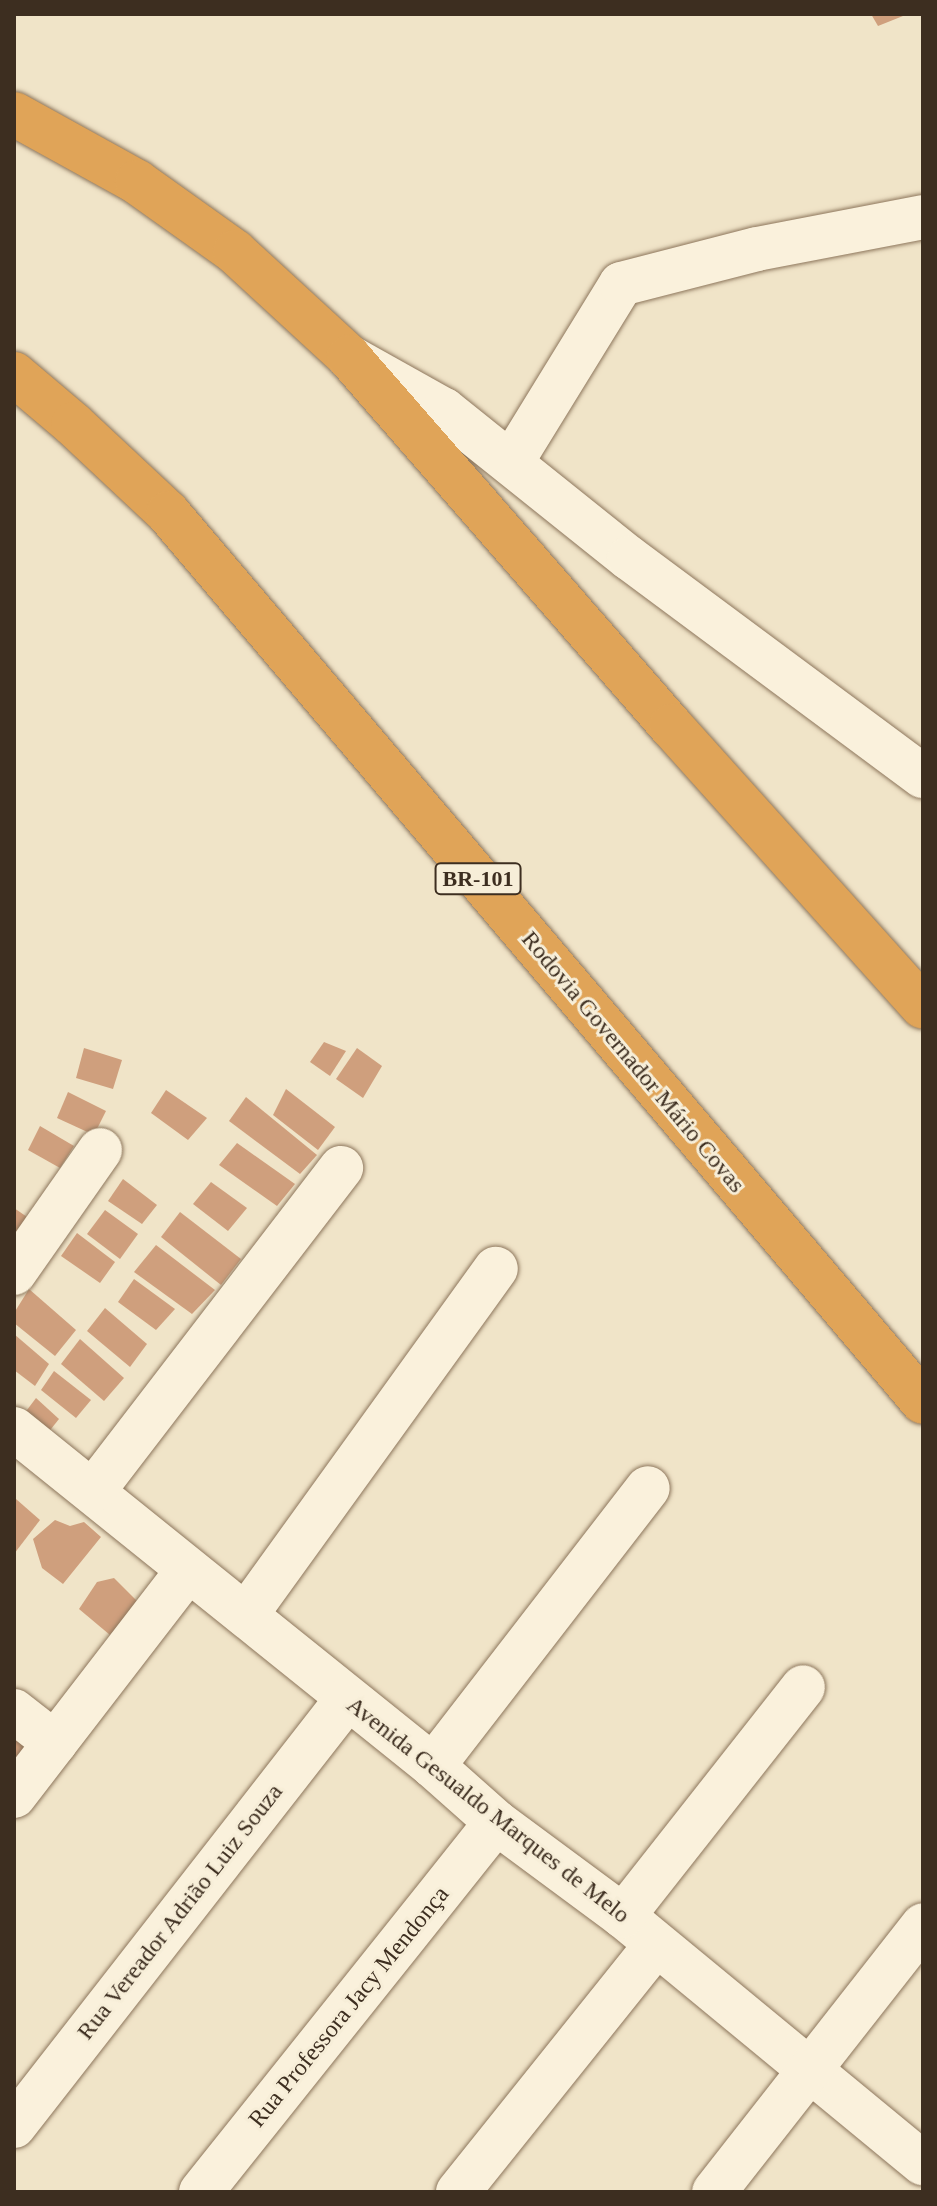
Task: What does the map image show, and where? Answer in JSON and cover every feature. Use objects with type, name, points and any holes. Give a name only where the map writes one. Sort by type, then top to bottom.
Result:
[{"type":"highway","points":[[14,114],[137,182],[235,252],[349,357],[671,726],[923,1007]]},
{"type":"highway","name":"Rodovia Governador Mário Covas","points":[[14,374],[73,424],[168,513],[923,1402]]},
{"type":"street","points":[[511,463],[621,284],[757,249],[923,217]]},
{"type":"street","points":[[349,357],[433,402],[629,558],[923,776]]},
{"type":"street","points":[[14,1273],[100,1150]]},
{"type":"street","points":[[94,1490],[341,1168]]},
{"type":"street","points":[[246,1615],[496,1269]]},
{"type":"street","name":"Avenida Gesualdo Marques de Melo","points":[[14,1429],[94,1490],[187,1571],[433,1766],[496,1822],[623,1916],[923,2163]]},
{"type":"street","points":[[433,1766],[648,1488]]},
{"type":"street","points":[[14,1796],[187,1571]]},
{"type":"street","points":[[623,1916],[803,1687]]},
{"type":"street","name":"Rua Vereador Adrião Luiz Souza","points":[[14,2126],[347,1699]]},
{"type":"street","points":[[14,1711],[55,1743]]},
{"type":"street","name":"Rua Professora Jacy Mendonça","points":[[201,2192],[496,1822]]},
{"type":"street","points":[[714,2192],[923,1925]]},
{"type":"street","points":[[458,2192],[656,1945]]},
{"type":"building","points":[[871,14],[902,14],[903,16],[878,26]]},
{"type":"building","points":[[324,1042],[346,1051],[330,1076],[310,1062]]},
{"type":"building","points":[[84,1048],[122,1060],[113,1089],[76,1078]]},
{"type":"building","points":[[357,1048],[382,1066],[363,1098],[336,1079]]},
{"type":"building","points":[[286,1089],[335,1127],[318,1150],[273,1115]]},
{"type":"building","points":[[166,1090],[207,1118],[188,1140],[151,1113]]},
{"type":"building","points":[[68,1092],[106,1111],[94,1135],[57,1118]]},
{"type":"building","points":[[246,1097],[317,1155],[300,1174],[229,1121]]},
{"type":"building","points":[[40,1126],[74,1146],[60,1168],[28,1150]]},
{"type":"building","points":[[237,1143],[295,1184],[277,1206],[219,1165]]},
{"type":"building","points":[[123,1179],[157,1205],[142,1224],[108,1201]]},
{"type":"building","points":[[211,1182],[247,1208],[228,1231],[193,1204]]},
{"type":"building","points":[[14,1208],[33,1221],[22,1236],[14,1231]]},
{"type":"building","points":[[105,1210],[138,1234],[120,1259],[87,1234]]},
{"type":"building","points":[[180,1212],[241,1259],[221,1285],[161,1237]]},
{"type":"building","points":[[77,1233],[115,1262],[100,1283],[61,1256]]},
{"type":"building","points":[[156,1245],[215,1290],[192,1314],[134,1272]]},
{"type":"building","points":[[134,1279],[175,1309],[156,1330],[118,1302]]},
{"type":"building","points":[[29,1289],[76,1330],[55,1356],[14,1323],[14,1313]]},
{"type":"building","points":[[105,1308],[147,1344],[130,1367],[87,1331]]},
{"type":"building","points":[[14,1334],[49,1364],[35,1386],[14,1370]]},
{"type":"building","points":[[80,1339],[124,1378],[104,1401],[61,1364]]},
{"type":"building","points":[[54,1371],[91,1400],[76,1418],[41,1390]]},
{"type":"building","points":[[36,1398],[59,1419],[47,1434],[24,1414]]},
{"type":"building","points":[[16,1499],[40,1520],[14,1554],[14,1501]]},
{"type":"building","points":[[55,1520],[70,1526],[84,1522],[101,1537],[63,1584],[42,1568],[33,1539]]},
{"type":"building","points":[[114,1578],[138,1602],[110,1635],[79,1609],[97,1582]]},
{"type":"building","points":[[14,1738],[29,1750],[14,1768]]}]
